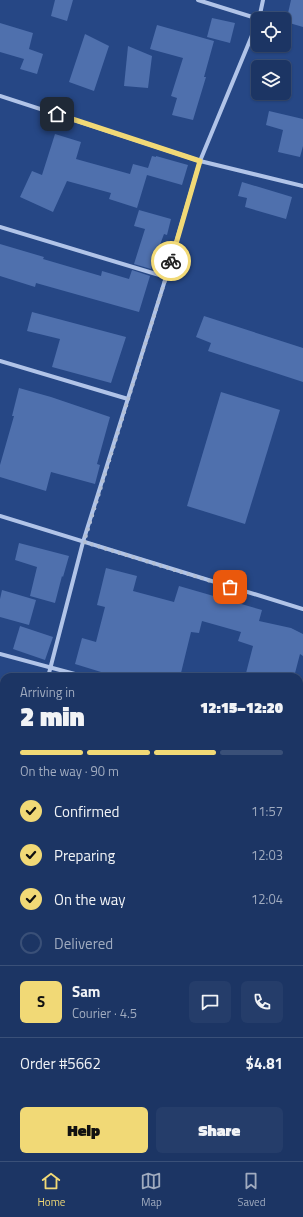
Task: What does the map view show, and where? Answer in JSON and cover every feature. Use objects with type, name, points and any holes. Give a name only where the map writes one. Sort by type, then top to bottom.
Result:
[{"type":"street","points":[[198,0],[251,17]]},
{"type":"street","points":[[261,12],[263,0]]},
{"type":"street","points":[[49,673],[84,542],[166,277],[200,161],[251,39]]},
{"type":"street","points":[[0,96],[200,161],[303,186]]},
{"type":"street","points":[[0,227],[166,277]]},
{"type":"street","points":[[0,361],[128,399]]},
{"type":"street","points":[[0,516],[303,609]]},
{"type":"street","points":[[0,654],[72,673]]},
{"type":"building","points":[[55,0],[73,0],[67,21],[51,16]]},
{"type":"building","points":[[291,0],[303,0],[303,27],[291,23],[291,12],[288,12]]},
{"type":"building","points":[[212,18],[235,23],[230,43],[207,37]]},
{"type":"building","points":[[0,23],[33,33],[29,49],[43,54],[37,74],[20,69],[24,59],[0,52]]},
{"type":"building","points":[[157,25],[214,41],[204,77],[206,77],[193,120],[172,115],[177,98],[171,96],[183,58],[150,49]]},
{"type":"building","points":[[85,34],[109,46],[94,91],[69,82]]},
{"type":"building","points":[[128,46],[152,56],[148,88],[124,86]]},
{"type":"building","points":[[269,111],[303,119],[303,146],[300,157],[278,152],[283,130],[266,125]]},
{"type":"building","points":[[55,134],[81,142],[76,159],[130,174],[133,164],[148,168],[152,156],[188,165],[182,185],[147,175],[137,208],[109,199],[111,193],[67,181],[53,212],[20,197],[32,171],[42,175]]},
{"type":"building","points":[[242,182],[292,197],[286,219],[245,207],[247,198],[238,196]]},
{"type":"building","points":[[139,210],[171,219],[167,235],[164,234],[151,269],[134,264],[145,229],[134,226]]},
{"type":"building","points":[[0,244],[44,257],[43,259],[101,276],[102,271],[129,279],[132,270],[150,276],[139,312],[36,283],[35,287],[0,276]]},
{"type":"building","points":[[32,312],[126,337],[111,383],[52,367],[60,339],[27,331]]},
{"type":"building","points":[[204,316],[303,348],[303,382],[208,351],[211,343],[196,337]]},
{"type":"building","points":[[19,388],[110,417],[97,464],[100,465],[95,484],[51,472],[46,491],[0,477],[0,465],[14,416],[12,416]]},
{"type":"building","points":[[221,392],[280,410],[245,524],[187,506]]},
{"type":"building","points":[[19,543],[69,556],[55,603],[30,596],[37,567],[15,560]]},
{"type":"building","points":[[106,568],[137,576],[133,591],[174,602],[179,586],[262,610],[259,621],[291,628],[303,634],[303,656],[300,654],[295,673],[246,673],[253,646],[238,641],[241,632],[202,621],[199,633],[191,632],[181,673],[101,673],[75,664],[82,638],[96,642],[105,607],[97,605]]},
{"type":"building","points":[[2,590],[36,600],[29,625],[0,617],[0,599]]},
{"type":"building","points":[[20,626],[53,637],[45,660],[13,649]]},
{"type":"way so far","points":[[171,261],[84,542],[230,587]]},
{"type":"route","points":[[57,114],[200,161],[171,261]]}]
